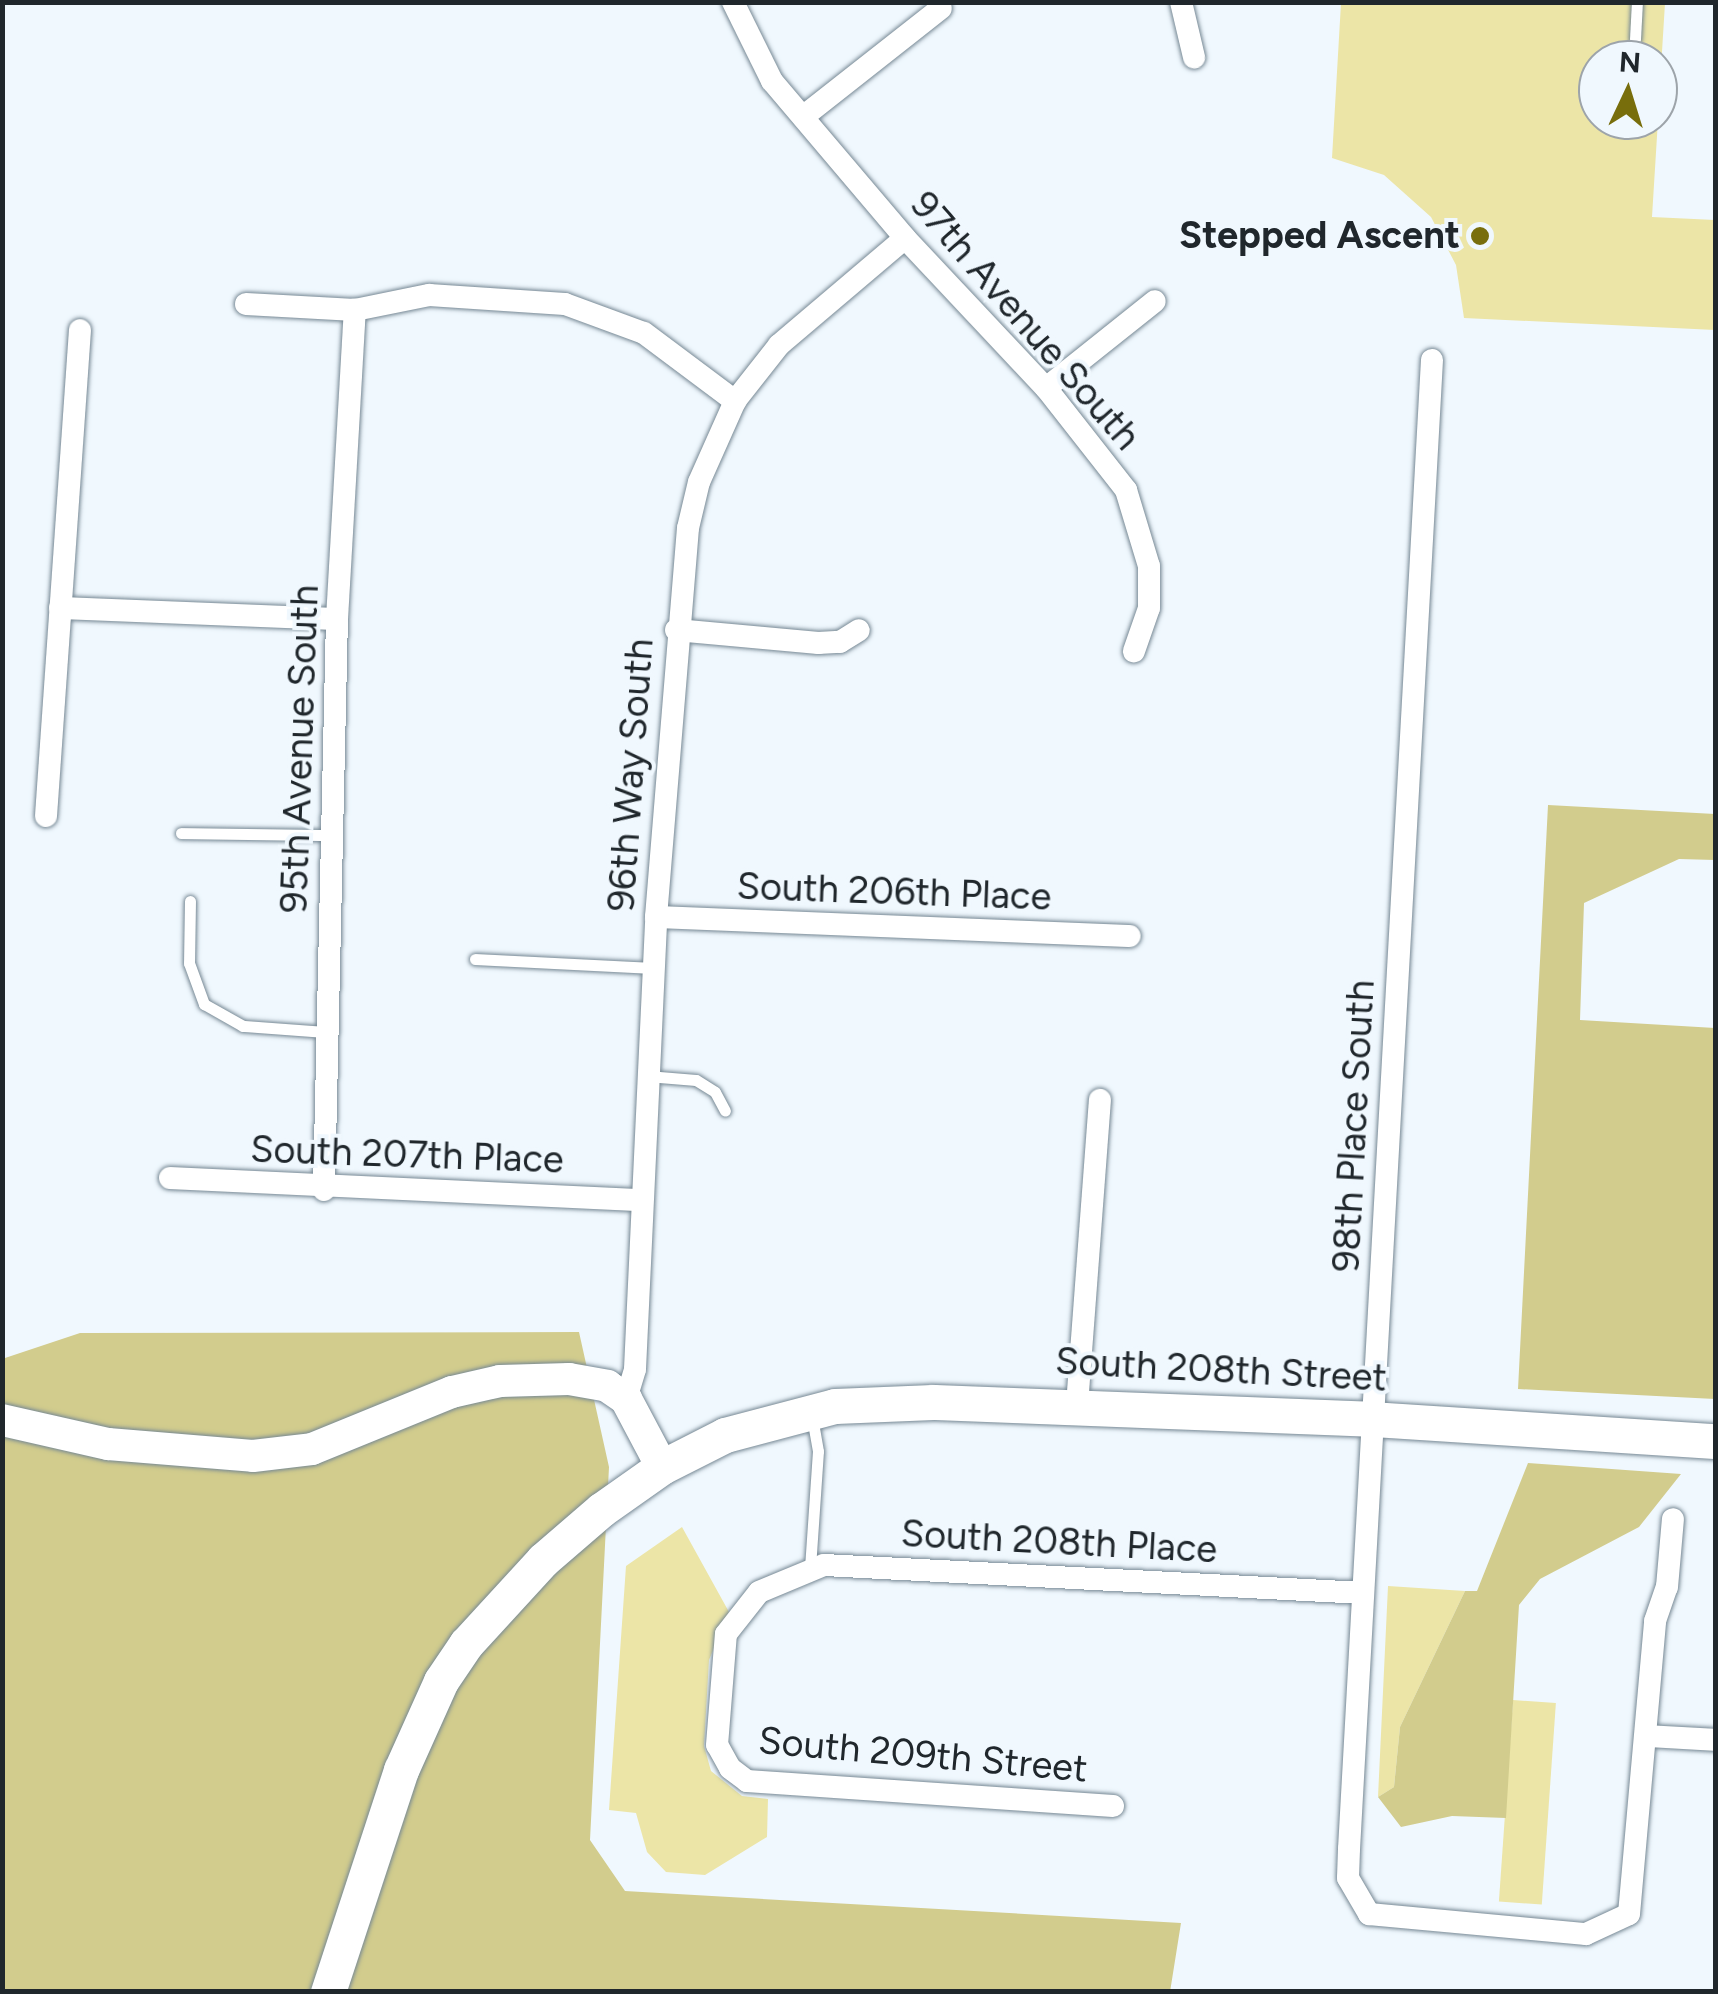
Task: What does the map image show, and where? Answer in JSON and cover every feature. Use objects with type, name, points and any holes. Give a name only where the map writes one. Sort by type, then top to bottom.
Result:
[{"type":"main road","name":"South 208th Street","points":[[328,1992],[401,1770],[441,1681],[543,1560],[662,1467],[725,1436],[811,1411],[933,1402],[1372,1419],[1716,1442]]},
{"type":"street","name":"97th Avenue South","points":[[733,2],[772,81],[905,238],[1046,388],[1138,512],[1150,589],[1134,650]]},
{"type":"street","points":[[1182,2],[1194,56]]},
{"type":"street","points":[[804,116],[941,8]]},
{"type":"street","name":"96th Way South","points":[[626,1399],[635,1370],[653,968],[676,630],[699,482],[735,400],[779,345],[905,238]]},
{"type":"street","points":[[246,304],[355,310],[429,295],[596,310],[672,350],[735,400]]},
{"type":"street","points":[[1046,388],[1155,300]]},
{"type":"street","name":"95th Avenue South","points":[[324,1190],[337,619],[355,310]]},
{"type":"street","points":[[46,816],[80,330]]},
{"type":"street","name":"98th Place South","points":[[1432,360],[1348,1864],[1356,1894],[1379,1919],[1586,1934],[1629,1914],[1647,1736]]},
{"type":"street","points":[[60,608],[337,619]]},
{"type":"street","points":[[676,630],[818,643],[840,642],[859,630]]},
{"type":"street","name":"South 206th Place","points":[[656,917],[1130,936]]},
{"type":"street","points":[[1076,1405],[1100,1100]]},
{"type":"street","name":"South 207th Place","points":[[170,1178],[324,1190],[641,1200]]},
{"type":"street","points":[[2,1420],[108,1444],[253,1456],[312,1448],[405,1408],[500,1381],[589,1381],[626,1399],[662,1467]]},
{"type":"street","points":[[1673,1519],[1667,1587],[1655,1621],[1647,1736],[1716,1740]]},
{"type":"street","name":"South 208th Place","points":[[730,1768],[716,1731],[720,1653],[738,1614],[759,1592],[810,1568],[1362,1593]]},
{"type":"street","name":"South 209th Street","points":[[730,1768],[761,1784],[1114,1806]]},
{"type":"lane","points":[[1634,39],[1637,2]]},
{"type":"lane","points":[[181,832],[332,835]]},
{"type":"lane","points":[[190,901],[189,962],[204,1004],[243,1026],[328,1032]]},
{"type":"lane","points":[[474,959],[653,968]]},
{"type":"lane","points":[[648,1076],[696,1080],[715,1092],[725,1111]]},
{"type":"lane","points":[[810,1568],[818,1451],[811,1411]]},
{"type":"shaded area","points":[[1341,3],[1665,3],[1663,40],[1578,40],[1578,140],[1657,140],[1652,217],[1715,220],[1715,330],[1464,318],[1456,265],[1431,217],[1384,175],[1332,158]]},
{"type":"shaded area","points":[[1548,805],[1715,814],[1715,860],[1679,859],[1584,903],[1580,1020],[1715,1028],[1715,1399],[1518,1389]]},
{"type":"shaded area","points":[[579,1332],[609,1467],[590,1840],[625,1891],[1181,1923],[1170,1992],[3,1991],[2,1359],[80,1333]]},
{"type":"shaded area","points":[[1528,1463],[1681,1474],[1639,1527],[1540,1579],[1519,1605],[1506,1818],[1452,1816],[1401,1827],[1378,1797],[1394,1787],[1400,1727],[1465,1591],[1477,1591]]},
{"type":"shaded area","points":[[682,1527],[729,1612],[709,1660],[704,1746],[711,1771],[742,1796],[768,1799],[767,1837],[705,1875],[666,1872],[647,1852],[636,1813],[609,1810],[626,1566]]},
{"type":"shaded area","points":[[1388,1586],[1465,1591],[1400,1727],[1394,1787],[1378,1797]]},
{"type":"shaded area","points":[[1513,1700],[1556,1703],[1542,1905],[1499,1902]]},
{"type":"place","name":"Stepped Ascent","points":[[1480,236]]}]
